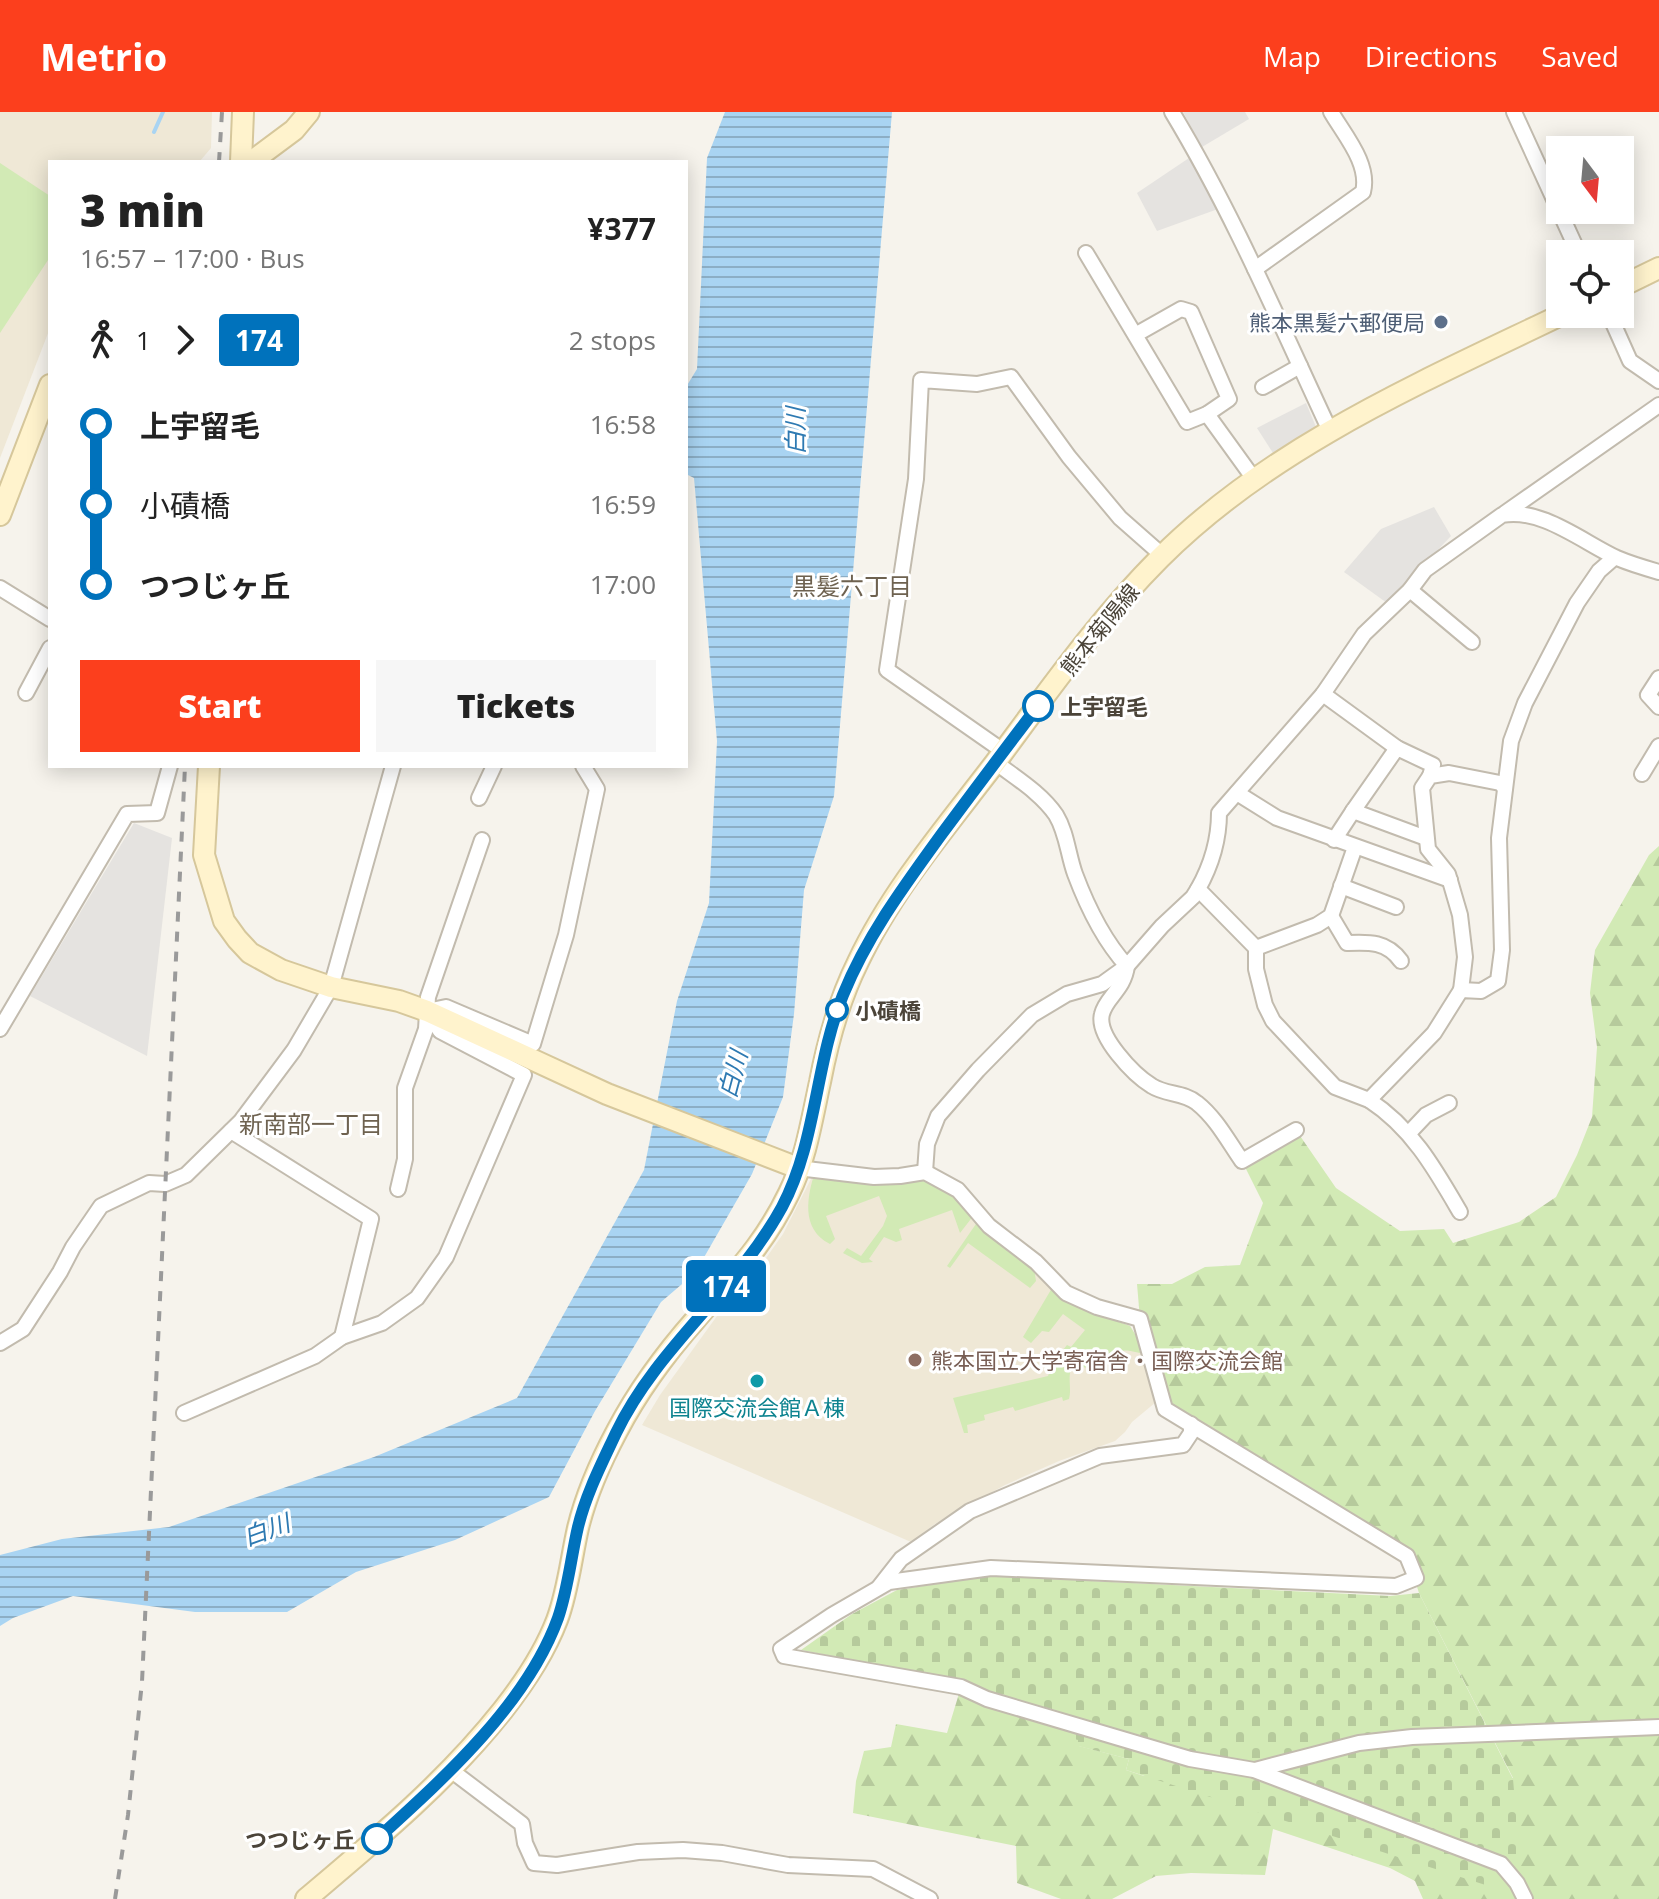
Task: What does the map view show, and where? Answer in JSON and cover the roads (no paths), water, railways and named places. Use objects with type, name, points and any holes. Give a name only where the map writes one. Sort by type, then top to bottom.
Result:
[{"type":"main road","points":[[241,160],[243,112]]},
{"type":"main road","points":[[254,160],[294,130],[309,112]]},
{"type":"main road","points":[[1634,280],[1659,268]]},
{"type":"main road","name":"熊本菊陽線","points":[[306,1899],[452,1771],[540,1659],[558,1617],[588,1494],[618,1429],[661,1361],[767,1235],[792,1188],[837,1010],[860,957],[886,912],[999,757],[1125,595],[1162,555],[1254,479],[1330,431],[1546,323]]},
{"type":"main road","points":[[0,515],[48,390]]},
{"type":"main road","points":[[209,768],[204,855],[224,921],[250,953],[281,970],[331,987],[399,1001],[427,1011],[607,1094],[798,1168]]},
{"type":"street","points":[[1172,112],[1255,269],[1330,431]]},
{"type":"street","points":[[1255,269],[1363,192],[1366,180],[1361,163],[1331,112]]},
{"type":"street","points":[[1514,112],[1573,240]]},
{"type":"street","points":[[1086,253],[1135,335],[1187,422],[1207,414],[1229,399],[1191,312],[1181,309],[1135,335]]},
{"type":"street","points":[[1615,328],[1630,361],[1659,381]]},
{"type":"street","points":[[1263,387],[1300,366]]},
{"type":"street","points":[[1127,966],[1116,954],[1091,910],[1075,873],[1062,826],[1054,813],[999,757],[887,670],[916,479],[921,380],[977,384],[1011,377],[1120,518],[1162,555]]},
{"type":"street","points":[[925,1172],[927,1144],[938,1116],[1020,1026],[1067,994],[1102,984],[1127,966],[1193,897],[1213,857],[1219,813],[1323,694],[1364,634],[1410,590],[1425,570],[1659,405]]},
{"type":"street","points":[[1207,414],[1254,479]]},
{"type":"street","points":[[1502,515],[1513,513],[1540,520],[1615,557],[1659,572]]},
{"type":"street","points":[[1461,990],[1481,991],[1498,981],[1502,950],[1499,838],[1511,741],[1525,703],[1577,603],[1599,571],[1615,557]]},
{"type":"street","points":[[0,588],[48,618]]},
{"type":"street","points":[[1410,590],[1472,642]]},
{"type":"street","points":[[26,693],[48,652]]},
{"type":"street","points":[[1659,678],[1648,695],[1659,707]]},
{"type":"street","points":[[1323,694],[1397,748],[1433,765],[1422,788],[1426,838],[1432,855],[1451,880],[1460,915],[1465,957],[1461,990],[1440,1026],[1369,1100]]},
{"type":"street","points":[[1642,774],[1659,746]]},
{"type":"street","points":[[1334,840],[1397,748]]},
{"type":"street","points":[[0,1029],[127,814],[157,813],[169,768]]},
{"type":"street","points":[[0,1343],[23,1329],[101,1206],[149,1183],[165,1184],[186,1175],[241,1121],[294,1050],[331,987],[392,768]]},
{"type":"street","points":[[479,798],[493,768]]},
{"type":"street","points":[[427,1011],[446,1007],[533,1044],[566,935],[597,789],[584,768]]},
{"type":"street","points":[[1430,776],[1457,774],[1500,783],[1505,788]]},
{"type":"street","points":[[1237,793],[1277,818],[1451,880]]},
{"type":"street","points":[[1353,811],[1426,838]]},
{"type":"street","points":[[398,1189],[405,1159],[405,1088],[426,1029],[428,997],[482,840]]},
{"type":"street","points":[[1256,948],[1317,925],[1331,916],[1355,847]]},
{"type":"street","points":[[1341,886],[1396,907]]},
{"type":"street","points":[[1198,889],[1256,948],[1256,969],[1265,1005],[1273,1021],[1335,1087],[1369,1100],[1409,1133],[1460,1212]]},
{"type":"street","points":[[1331,916],[1347,943],[1378,944],[1387,947],[1401,961]]},
{"type":"street","points":[[1127,966],[1125,980],[1102,1012],[1101,1026],[1111,1046],[1127,1064],[1153,1087],[1188,1096],[1198,1103],[1209,1113],[1242,1161],[1296,1130]]},
{"type":"street","points":[[184,1413],[315,1356],[342,1337],[382,1323],[417,1298],[446,1257],[524,1075],[440,1031],[427,1011]]},
{"type":"street","points":[[1409,1133],[1426,1115],[1449,1103]]},
{"type":"street","points":[[231,1131],[371,1219],[342,1337]]},
{"type":"street","points":[[798,1168],[874,1177],[925,1172],[958,1190],[989,1226],[1036,1262],[1066,1293],[1097,1307],[1140,1319],[1165,1409],[1407,1556],[1416,1578],[1396,1586],[991,1568],[889,1582],[781,1649],[784,1656],[961,1687],[987,1699],[1190,1759],[1254,1770],[1501,1864],[1517,1883],[1525,1899]]},
{"type":"street","points":[[879,1588],[901,1559],[970,1511],[1100,1456],[1183,1445],[1191,1433],[1191,1424]]},
{"type":"street","points":[[1254,1770],[1359,1743],[1412,1737],[1659,1727]]},
{"type":"street","points":[[452,1771],[522,1824],[525,1843],[534,1863],[557,1865],[638,1852],[683,1850],[722,1853],[788,1865],[873,1869],[930,1899]]},
{"type":"water","name":"白川","points":[[725,112],[892,112],[834,796],[804,890],[794,1014],[783,1097],[752,1174],[695,1273],[661,1302],[595,1411],[549,1497],[455,1540],[356,1572],[287,1612],[195,1612],[73,1596],[13,1618],[0,1626],[0,1555],[62,1539],[169,1527],[374,1457],[517,1398],[644,1170],[677,1001],[709,903],[717,741],[694,478],[688,475],[688,384],[697,369],[707,158]]},
{"type":"waterway","points":[[154,132],[163,112]]},
{"type":"railway","points":[[219,160],[222,112]]},
{"type":"railway","points":[[115,1899],[128,1815],[142,1682],[185,768]]},
{"type":"place","name":"熊本黒髪六郵便局","points":[[1441,322]]},
{"type":"place","name":"上宇留毛","points":[[1038,706]]},
{"type":"place","name":"小磧橋","points":[[837,1010]]},
{"type":"place","name":"熊本国立大学寄宿舎・国際交流会館","points":[[915,1360]]},
{"type":"place","name":"国際交流会館Ａ棟","points":[[757,1381]]},
{"type":"place","name":"つつじヶ丘","points":[[377,1839]]},
{"type":"district","name":"黒髪六丁目","points":[[852,585]]},
{"type":"district","name":"新南部一丁目","points":[[311,1123]]}]
